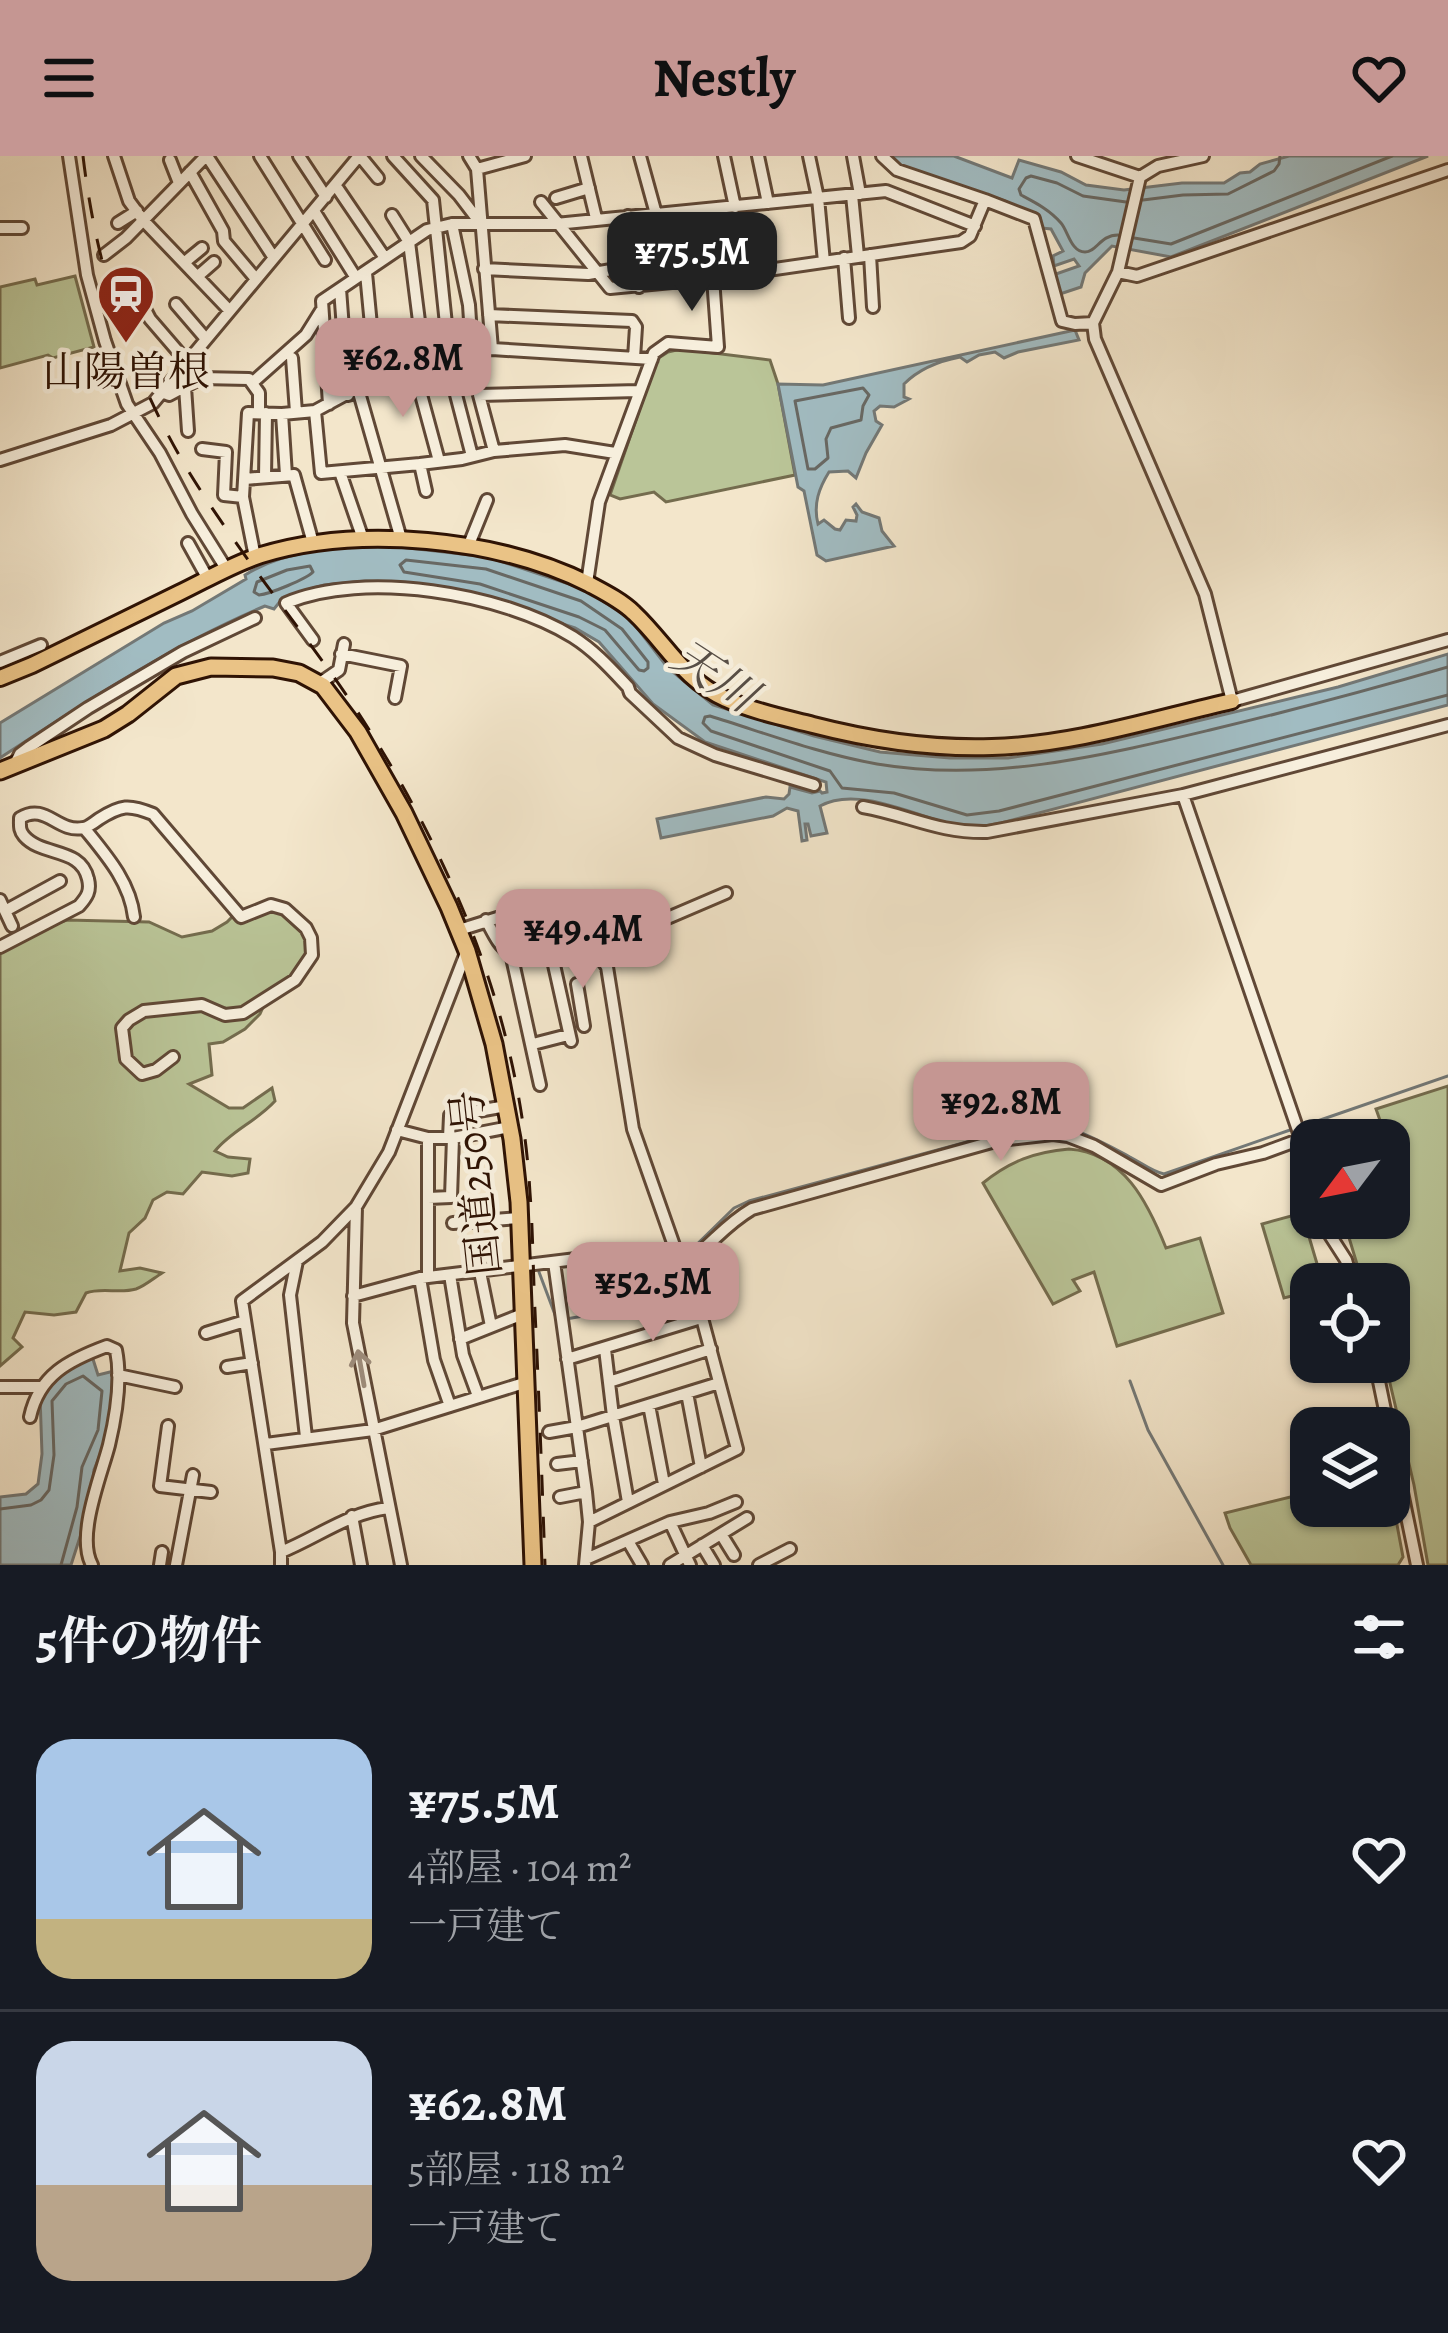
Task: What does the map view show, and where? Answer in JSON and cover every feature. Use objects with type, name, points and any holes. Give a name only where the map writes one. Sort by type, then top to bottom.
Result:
[{"type":"highway","points":[[7,767],[104,729],[162,685],[190,671],[273,668],[320,683]]},
{"type":"highway","name":"国道250号","points":[[320,683],[386,779],[459,930],[494,1044],[510,1126],[519,1218],[533,1565]]},
{"type":"main road","points":[[0,678],[255,557],[314,543],[401,539],[520,559],[587,583],[637,615],[675,662],[728,700],[840,732],[907,743],[1017,746],[1088,735],[1232,700]]},
{"type":"street","points":[[69,156],[87,275],[128,404],[227,570]]},
{"type":"street","points":[[114,156],[129,201],[140,216],[229,310]]},
{"type":"street","points":[[104,255],[207,156],[274,258]]},
{"type":"street","points":[[260,156],[325,260]]},
{"type":"street","points":[[299,156],[326,197]]},
{"type":"street","points":[[0,460],[111,425],[153,403],[360,156],[378,178]]},
{"type":"street","points":[[393,156],[433,200],[448,364],[472,456]]},
{"type":"street","points":[[421,156],[480,223]]},
{"type":"street","points":[[470,156],[477,169],[492,349]]},
{"type":"street","points":[[581,156],[596,218]]},
{"type":"street","points":[[656,156],[640,157],[656,214]]},
{"type":"street","points":[[758,156],[768,203]]},
{"type":"street","points":[[809,156],[824,262]]},
{"type":"street","points":[[853,156],[873,307]]},
{"type":"street","points":[[882,156],[897,170],[1034,219],[1062,320],[1076,325],[1093,323]]},
{"type":"street","points":[[1076,156],[1140,177]]},
{"type":"street","points":[[1203,156],[1158,166],[1140,177],[1118,272],[1093,323],[1094,339],[1205,594],[1232,700],[1448,640]]},
{"type":"street","points":[[477,169],[517,157]]},
{"type":"street","points":[[170,160],[178,183]]},
{"type":"street","points":[[723,164],[735,207]]},
{"type":"street","points":[[1118,272],[1137,275],[1448,170]]},
{"type":"street","points":[[190,172],[224,241],[256,279]]},
{"type":"street","points":[[336,186],[385,259]]},
{"type":"street","points":[[556,198],[589,188]]},
{"type":"street","points":[[329,404],[322,301],[428,230],[452,224],[556,224],[886,191],[975,226]]},
{"type":"street","points":[[541,202],[610,288],[962,242],[970,236],[985,200]]},
{"type":"street","points":[[587,583],[598,502],[654,353],[668,343],[718,347],[697,211]]},
{"type":"street","points":[[314,212],[361,276],[376,378]]},
{"type":"street","points":[[392,215],[409,242],[418,363],[415,401],[439,461]]},
{"type":"street","points":[[118,223],[140,216]]},
{"type":"street","points":[[628,216],[639,287]]},
{"type":"street","points":[[452,224],[469,305],[479,395],[494,451]]},
{"type":"street","points":[[0,228],[22,228]]},
{"type":"street","points":[[185,262],[202,248]]},
{"type":"street","points":[[844,258],[851,312]]},
{"type":"street","points":[[484,269],[588,274],[669,260]]},
{"type":"street","points":[[198,276],[214,262]]},
{"type":"street","points":[[126,273],[150,319],[187,362]]},
{"type":"street","points":[[340,289],[353,392],[401,539]]},
{"type":"street","points":[[176,304],[206,339]]},
{"type":"street","points":[[252,383],[306,335],[322,308]]},
{"type":"street","points":[[489,315],[632,321],[636,327],[634,358]]},
{"type":"street","points":[[255,557],[243,496],[248,413],[315,411],[376,378],[449,353],[492,349],[652,359]]},
{"type":"street","points":[[292,358],[296,412]]},
{"type":"street","points":[[162,392],[169,395],[200,378],[249,379],[259,393],[266,477]]},
{"type":"street","points":[[185,387],[188,430]]},
{"type":"street","points":[[479,395],[638,392]]},
{"type":"street","points":[[315,411],[321,473]]},
{"type":"street","points":[[281,414],[290,475],[314,543]]},
{"type":"street","points":[[244,478],[420,464],[566,445],[615,453]]},
{"type":"street","points":[[202,449],[226,452],[224,495],[243,496]]},
{"type":"street","points":[[394,449],[398,466]]},
{"type":"street","points":[[420,464],[426,490]]},
{"type":"street","points":[[340,472],[363,539]]},
{"type":"street","points":[[468,547],[488,500]]},
{"type":"street","points":[[188,543],[208,580]]},
{"type":"street","points":[[313,640],[286,603],[324,591],[382,586],[482,602],[545,622],[593,651],[679,738],[715,755],[814,785]]},
{"type":"street","points":[[7,767],[28,748],[140,676],[255,618]]},
{"type":"street","points":[[0,662],[41,645]]},
{"type":"street","points":[[320,683],[339,670],[342,649],[400,666],[395,698]]},
{"type":"street","points":[[863,807],[957,832],[987,832],[1183,795],[1448,725]]},
{"type":"street","points":[[1183,795],[1294,1119]]},
{"type":"street","points":[[0,947],[16,934],[80,906],[90,884],[82,864],[25,838],[20,818],[37,812],[66,827],[85,829],[125,807],[153,814],[241,916],[271,905],[285,909],[311,938],[312,955],[295,980],[243,1012],[225,1015],[202,1005],[144,1011],[122,1028],[127,1059],[142,1074],[173,1057]]},
{"type":"street","points":[[85,829],[124,884],[134,917]]},
{"type":"street","points":[[16,934],[3,906],[60,881]]},
{"type":"street","points":[[486,920],[511,953],[552,956],[596,949],[726,893]]},
{"type":"street","points":[[459,930],[506,915],[520,918],[564,939],[587,940],[607,967],[633,1129],[683,1260],[737,1449],[589,1522]]},
{"type":"street","points":[[388,1508],[352,1516],[281,1558],[242,1301],[322,1242],[356,1208],[388,1152],[467,951]]},
{"type":"street","points":[[511,953],[540,1084]]},
{"type":"street","points":[[532,1044],[570,1038],[552,956]]},
{"type":"street","points":[[577,984],[584,1026]]},
{"type":"street","points":[[563,1010],[580,1007]]},
{"type":"street","points":[[428,1198],[451,1197],[450,1116],[506,1106]]},
{"type":"street","points":[[397,1130],[451,1138],[510,1126]]},
{"type":"street","points":[[353,1296],[424,1277],[617,1254],[683,1260],[699,1254],[729,1222],[752,1209],[999,1140],[1067,1136],[1094,1146],[1161,1185],[1290,1143]]},
{"type":"street","points":[[428,1138],[424,1277],[434,1360],[450,1406]]},
{"type":"street","points":[[356,1208],[353,1323],[400,1565]]},
{"type":"street","points":[[453,1223],[519,1218]]},
{"type":"street","points":[[297,1261],[290,1295],[306,1437]]},
{"type":"street","points":[[554,1262],[586,1492],[585,1563]]},
{"type":"street","points":[[480,1272],[491,1326]]},
{"type":"street","points":[[450,1275],[463,1355],[478,1396]]},
{"type":"street","points":[[460,1339],[523,1314]]},
{"type":"street","points":[[567,1359],[701,1318]]},
{"type":"street","points":[[206,1333],[245,1321]]},
{"type":"street","points":[[30,1417],[34,1399],[53,1372],[106,1346],[116,1351],[118,1375],[108,1448],[88,1537],[86,1555],[92,1565]]},
{"type":"street","points":[[605,1349],[628,1502]]},
{"type":"street","points":[[609,1382],[711,1349]]},
{"type":"street","points":[[227,1367],[252,1363]]},
{"type":"street","points":[[118,1375],[175,1387]]},
{"type":"street","points":[[266,1444],[373,1430],[527,1382]]},
{"type":"street","points":[[549,1432],[719,1383]]},
{"type":"street","points":[[1379,1383],[1417,1565]]},
{"type":"street","points":[[0,1387],[41,1388]]},
{"type":"street","points":[[686,1394],[701,1467]]},
{"type":"street","points":[[650,1405],[664,1484]]},
{"type":"street","points":[[168,1426],[160,1486],[211,1492]]},
{"type":"street","points":[[556,1464],[582,1461]]},
{"type":"street","points":[[176,1565],[193,1475]]},
{"type":"street","points":[[560,1497],[586,1492]]},
{"type":"street","points":[[585,1563],[670,1522],[736,1502]]},
{"type":"street","points":[[352,1516],[361,1565]]},
{"type":"street","points":[[670,1565],[688,1560],[702,1545],[747,1518]]},
{"type":"street","points":[[670,1522],[688,1560]]},
{"type":"street","points":[[721,1534],[734,1555]]},
{"type":"street","points":[[628,1541],[642,1565]]},
{"type":"street","points":[[702,1545],[713,1565]]},
{"type":"street","points":[[759,1565],[790,1549]]},
{"type":"green space","points":[[75,276],[94,347],[0,368],[0,287]]},
{"type":"green space","points":[[681,349],[770,360],[795,475],[666,502],[654,492],[620,499],[610,495],[657,359]]},
{"type":"green space","points":[[279,909],[308,933],[306,959],[290,980],[269,994],[260,1014],[245,1029],[209,1044],[212,1075],[189,1084],[229,1108],[243,1108],[272,1088],[275,1101],[215,1151],[250,1159],[248,1173],[202,1172],[183,1194],[167,1192],[153,1200],[145,1218],[129,1233],[120,1271],[140,1268],[162,1273],[136,1289],[86,1293],[76,1312],[25,1312],[13,1338],[22,1347],[0,1366],[0,951],[67,920],[149,922],[182,937],[212,931],[236,913]]},
{"type":"green space","points":[[1448,1086],[1448,1565],[1428,1565],[1410,1468],[1410,1407],[1396,1407],[1390,1383],[1410,1383],[1410,1263],[1357,1263],[1349,1239],[1410,1239],[1410,1119],[1380,1119],[1376,1109]]},
{"type":"green space","points":[[1069,1149],[1105,1160],[1119,1170],[1142,1198],[1166,1248],[1200,1238],[1223,1313],[1117,1346],[1094,1272],[1073,1280],[1080,1291],[1053,1304],[983,1183],[1023,1159]]},
{"type":"green space","points":[[1290,1216],[1290,1239],[1310,1239],[1317,1263],[1290,1263],[1290,1296],[1284,1298],[1262,1224]]},
{"type":"green space","points":[[1290,1497],[1290,1527],[1397,1527],[1403,1557],[1398,1565],[1251,1565],[1225,1513]]},
{"type":"water","points":[[888,156],[954,156],[1012,178],[1019,160],[1086,185],[1124,190],[1224,183],[1260,164],[1289,156],[1428,156],[1171,257],[1112,246],[1085,273],[1081,287],[1057,295],[1053,275],[1079,266],[1074,259],[1054,266],[1053,256],[1063,251],[1051,229],[1041,228],[1040,218],[1005,201],[900,166]]},
{"type":"water","points":[[1075,330],[1079,340],[1004,358],[995,352],[967,362],[952,359],[904,384],[904,397],[909,399],[874,411],[882,425],[856,478],[848,471],[829,472],[817,503],[818,524],[824,520],[840,530],[846,520],[856,521],[856,504],[862,512],[879,518],[894,546],[826,561],[817,555],[778,384],[823,385]]},
{"type":"water","points":[[391,546],[488,557],[587,590],[631,620],[668,668],[713,705],[880,752],[1008,758],[1102,744],[1338,687],[1448,654],[1448,705],[987,826],[962,827],[853,799],[820,806],[827,833],[811,836],[805,824],[807,840],[802,841],[798,811],[787,808],[773,816],[661,838],[657,819],[766,797],[784,799],[790,787],[827,792],[826,782],[705,742],[653,704],[599,642],[575,628],[476,596],[365,581],[297,593],[282,599],[274,609],[265,606],[230,622],[129,676],[0,758],[0,723],[246,579],[245,575],[297,554]]},
{"type":"water","points":[[92,1356],[98,1375],[114,1371],[109,1433],[94,1470],[89,1509],[71,1565],[0,1565],[0,1497],[26,1494],[38,1484],[40,1396],[56,1375]]},
{"type":"waterway","points":[[1323,1119],[1448,1076]]},
{"type":"waterway","points":[[685,1256],[734,1208],[749,1201],[1029,1125],[1082,1133],[1164,1174],[1290,1130]]},
{"type":"waterway","points":[[566,1319],[618,1310],[678,1263]]},
{"type":"waterway","points":[[539,1272],[557,1320]]},
{"type":"waterway","points":[[1130,1381],[1148,1430],[1223,1565]]},
{"type":"railway","points":[[83,156],[97,239],[119,320],[168,435],[205,498],[390,764],[456,894],[493,991],[518,1091],[527,1159],[545,1565]]},
{"type":"place","name":"山陽曽根","points":[[126,345]]},
{"type":"water label","name":"天川","points":[[715,675]]}]
